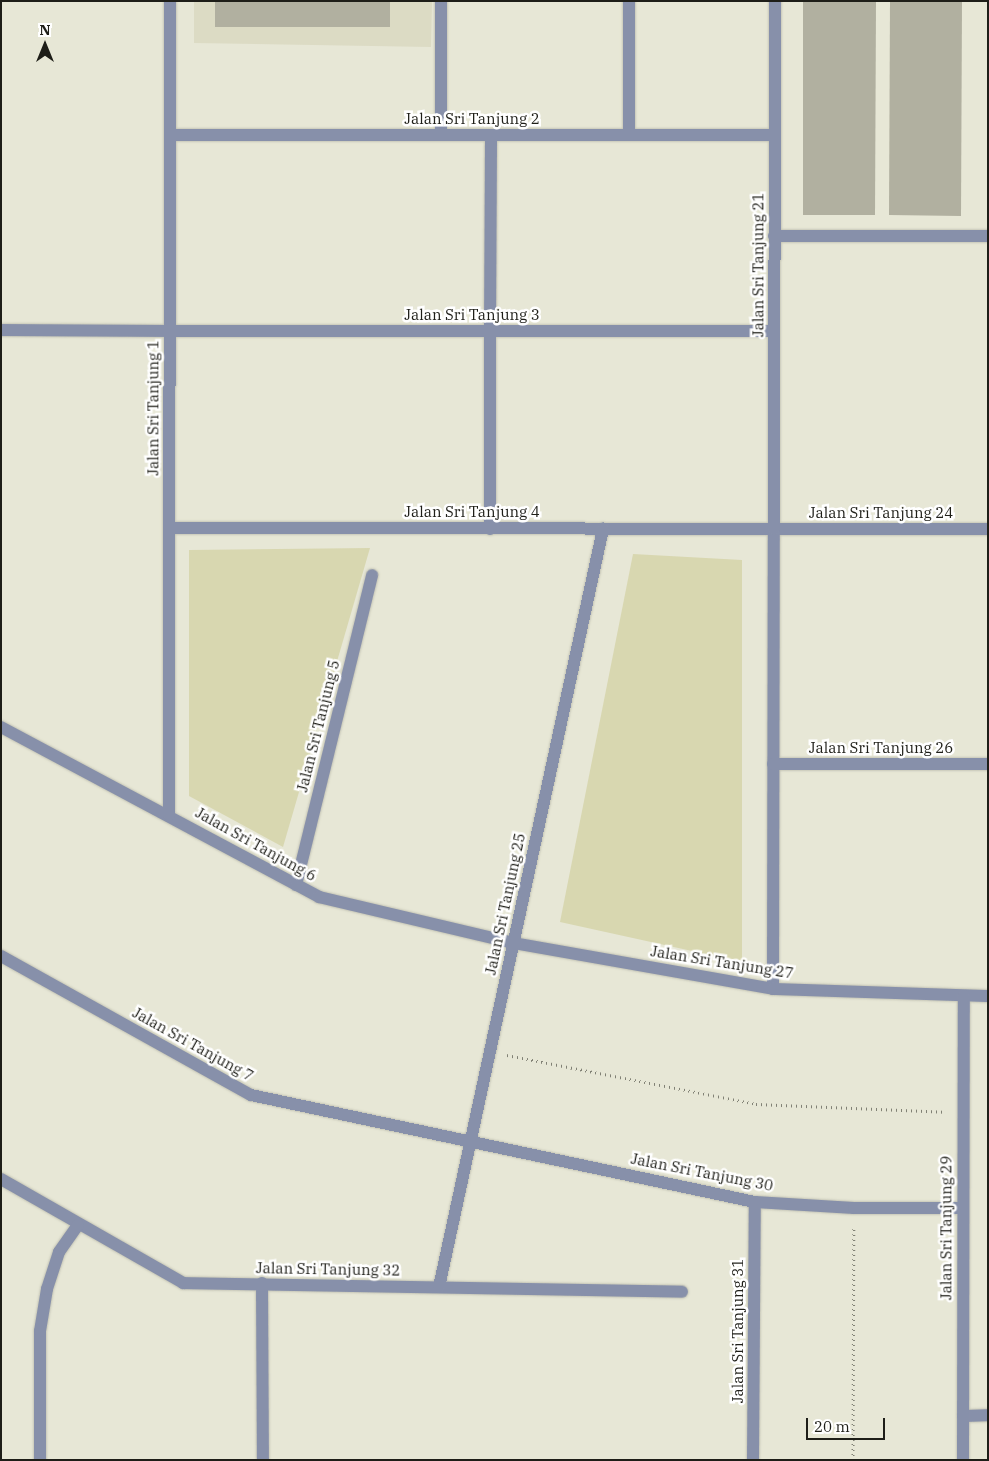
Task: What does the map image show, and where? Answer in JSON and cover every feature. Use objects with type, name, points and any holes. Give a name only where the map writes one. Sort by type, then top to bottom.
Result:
[{"type":"street","name":"Jalan Sri Tanjung 1","points":[[169,814],[170,1]]},
{"type":"street","points":[[441,1],[441,135]]},
{"type":"street","points":[[629,1],[629,135]]},
{"type":"street","name":"Jalan Sri Tanjung 21","points":[[773,989],[774,1]]},
{"type":"street","name":"Jalan Sri Tanjung 2","points":[[170,135],[774,135]]},
{"type":"street","points":[[490,528],[491,135]]},
{"type":"street","points":[[774,236],[988,236]]},
{"type":"street","name":"Jalan Sri Tanjung 3","points":[[1,330],[774,331]]},
{"type":"street","name":"Jalan Sri Tanjung 4","points":[[169,528],[774,529]]},
{"type":"street","name":"Jalan Sri Tanjung 25","points":[[438,1287],[603,529]]},
{"type":"street","name":"Jalan Sri Tanjung 24","points":[[774,529],[988,529]]},
{"type":"street","name":"Jalan Sri Tanjung 5","points":[[296,885],[372,576]]},
{"type":"street","name":"Jalan Sri Tanjung 6","points":[[1,727],[169,814],[319,897],[513,943]]},
{"type":"street","name":"Jalan Sri Tanjung 26","points":[[773,764],[988,764]]},
{"type":"street","name":"Jalan Sri Tanjung 27","points":[[513,943],[773,989],[988,996]]},
{"type":"street","name":"Jalan Sri Tanjung 7","points":[[1,956],[251,1095],[470,1139]]},
{"type":"street","name":"Jalan Sri Tanjung 29","points":[[963,1460],[960,1208],[964,996]]},
{"type":"street","name":"Jalan Sri Tanjung 30","points":[[470,1139],[755,1202],[854,1208],[960,1208]]},
{"type":"street","name":"Jalan Sri Tanjung 32","points":[[1,1180],[183,1283],[682,1292]]},
{"type":"street","name":"Jalan Sri Tanjung 31","points":[[753,1460],[755,1202]]},
{"type":"street","points":[[40,1460],[40,1331],[47,1289],[59,1252],[78,1225]]},
{"type":"street","points":[[262,1283],[263,1460]]},
{"type":"street","points":[[963,1416],[988,1415]]},
{"type":"path","points":[[490,1052],[756,1104],[963,1112]]},
{"type":"path","points":[[853,1460],[854,1208]]},
{"type":"shaded area","points":[[194,1],[432,1],[431,47],[194,43]]},
{"type":"green space","points":[[370,548],[283,847],[189,796],[189,550]]},
{"type":"green space","points":[[633,554],[742,560],[742,962],[560,922]]},
{"type":"building","points":[[215,1],[390,1],[390,27],[215,27]]},
{"type":"building","points":[[803,1],[876,1],[875,215],[803,215]]},
{"type":"building","points":[[890,1],[962,1],[961,216],[889,215]]}]
